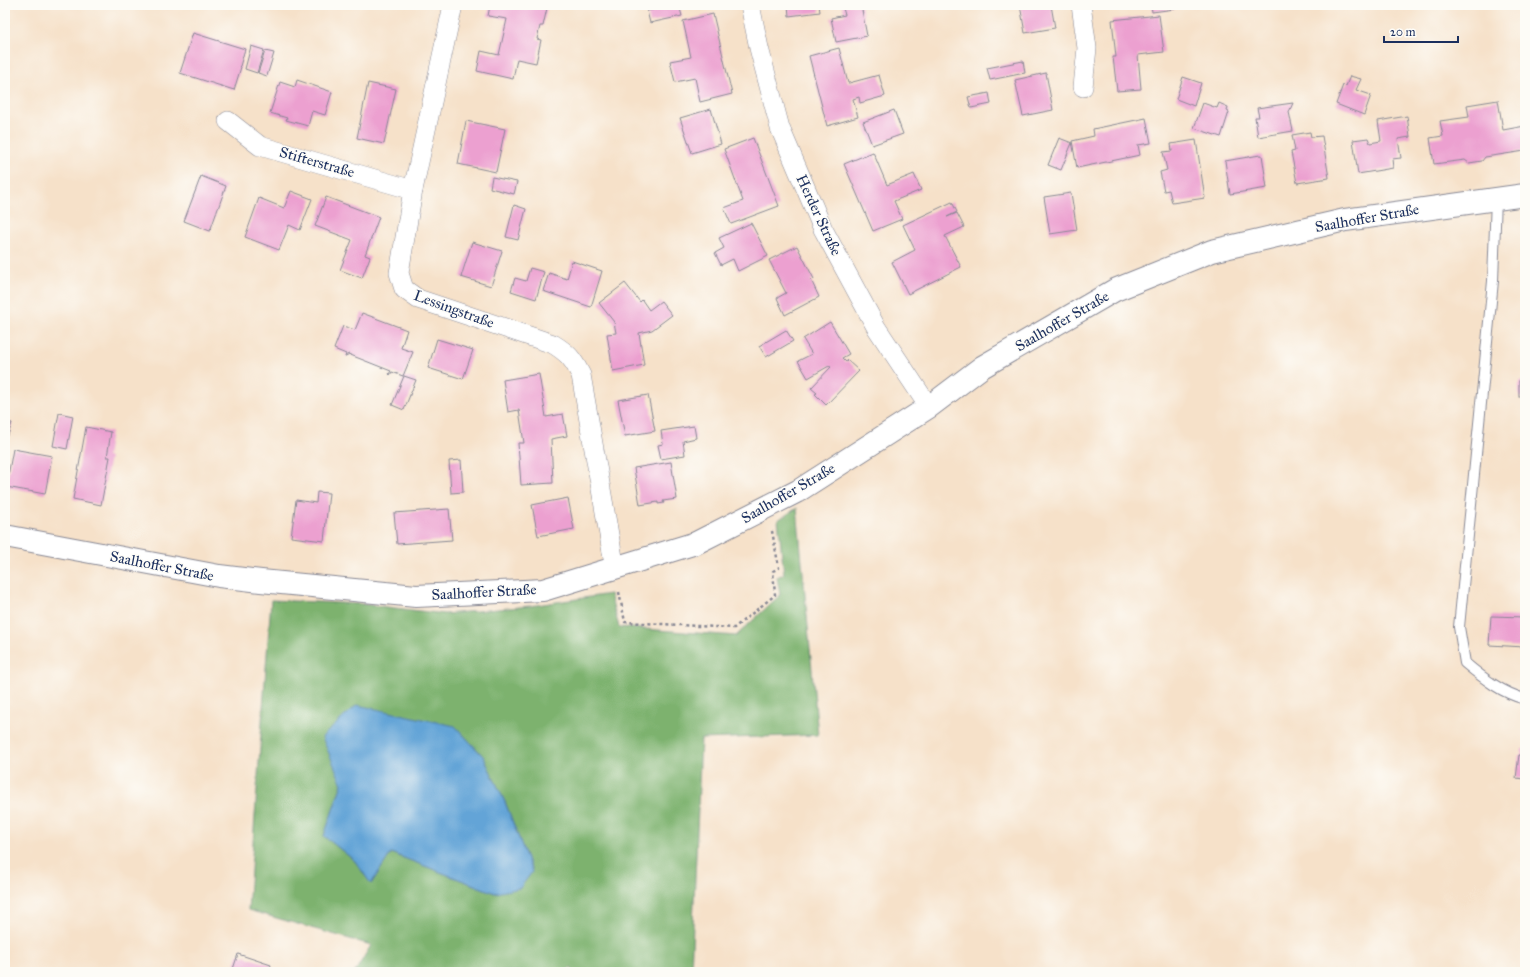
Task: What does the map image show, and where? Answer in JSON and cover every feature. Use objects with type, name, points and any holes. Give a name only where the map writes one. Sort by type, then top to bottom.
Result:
[{"type":"street","name":"Lessingstraße","points":[[453,5],[413,190],[399,273],[404,289],[418,299],[553,344],[564,350],[572,358],[581,375],[615,569]]},
{"type":"street","name":"Herder Straße","points":[[750,5],[758,48],[780,128],[823,229],[876,327],[929,407]]},
{"type":"street","points":[[1081,5],[1087,48],[1083,87]]},
{"type":"street","name":"Stifterstraße","points":[[228,121],[260,146],[413,190]]},
{"type":"street","name":"Saalhoffer Straße","points":[[5,536],[219,576],[416,596],[543,590],[696,543],[798,491],[929,407],[982,367],[1115,290],[1212,251],[1345,220],[1525,195]]},
{"type":"lane","points":[[1496,198],[1493,281],[1459,627],[1465,662],[1486,680],[1517,697],[1525,699]]},
{"type":"path","points":[[615,569],[625,622],[734,628],[775,595],[773,571],[779,568],[767,507]]},
{"type":"green space","points":[[797,508],[818,735],[701,739],[691,972],[574,972],[571,968],[564,972],[355,972],[371,945],[248,910],[271,600],[362,604],[445,614],[530,606],[610,594],[619,627],[736,636],[780,595],[777,577],[784,574],[778,520]],"holes":[[[455,726],[483,756],[505,802],[532,872],[495,893],[391,853],[371,884],[355,861],[324,836],[342,784]]]},
{"type":"water","points":[[357,705],[455,726],[483,756],[505,802],[532,872],[520,888],[495,893],[391,853],[371,884],[355,861],[324,836],[342,784],[322,737]]},
{"type":"building","points":[[490,5],[533,5],[547,8],[543,26],[540,26],[537,39],[541,40],[536,63],[517,59],[513,79],[477,71],[481,51],[499,55],[507,19],[488,16]]},
{"type":"building","points":[[672,5],[679,5],[682,16],[650,23],[647,11]]},
{"type":"building","points":[[788,5],[819,5],[820,12],[789,16]]},
{"type":"building","points":[[842,5],[861,5],[867,36],[836,42],[831,18],[845,15]]},
{"type":"building","points":[[1020,5],[1051,5],[1055,28],[1025,33]]},
{"type":"building","points":[[1151,5],[1175,5],[1175,9],[1152,12]]},
{"type":"building","points":[[713,14],[732,94],[700,102],[695,78],[675,82],[670,61],[691,57],[683,21]]},
{"type":"building","points":[[1159,15],[1164,52],[1138,55],[1141,89],[1117,91],[1113,57],[1116,57],[1112,20]]},
{"type":"building","points":[[193,33],[245,49],[234,90],[180,73]]},
{"type":"building","points":[[251,46],[264,50],[257,73],[245,69]]},
{"type":"building","points":[[839,48],[848,83],[879,75],[885,96],[860,103],[859,97],[853,99],[858,117],[827,126],[809,56]]},
{"type":"building","points":[[265,51],[274,53],[267,76],[258,73]]},
{"type":"building","points":[[1023,61],[1025,73],[990,80],[987,68]]},
{"type":"building","points":[[1046,73],[1053,110],[1023,116],[1015,80]]},
{"type":"building","points":[[1350,76],[1361,79],[1356,90],[1371,95],[1364,115],[1336,104],[1343,85],[1346,86]]},
{"type":"building","points":[[1183,77],[1201,83],[1194,106],[1176,99]]},
{"type":"building","points":[[297,80],[332,92],[325,115],[312,111],[308,126],[286,120],[287,118],[270,113],[280,82],[295,87]]},
{"type":"building","points":[[368,83],[396,89],[384,144],[357,138]]},
{"type":"building","points":[[989,93],[991,104],[971,108],[968,97]]},
{"type":"building","points":[[1498,100],[1503,130],[1525,126],[1525,151],[1485,157],[1482,161],[1469,163],[1465,160],[1434,164],[1430,138],[1443,136],[1440,121],[1469,117],[1467,105]]},
{"type":"building","points":[[1203,103],[1217,108],[1219,103],[1228,107],[1227,111],[1229,112],[1221,137],[1194,128]]},
{"type":"building","points":[[1293,103],[1289,112],[1293,131],[1258,137],[1255,117],[1259,117],[1257,108]]},
{"type":"building","points":[[711,109],[721,144],[692,153],[680,118]]},
{"type":"building","points":[[894,110],[903,134],[872,145],[863,122]]},
{"type":"building","points":[[1407,116],[1410,137],[1398,139],[1401,158],[1392,159],[1393,168],[1358,174],[1353,140],[1368,138],[1370,143],[1381,141],[1378,121]]},
{"type":"building","points":[[1146,118],[1151,143],[1138,145],[1140,155],[1077,168],[1072,141],[1094,136],[1093,129]]},
{"type":"building","points":[[466,121],[505,129],[496,172],[458,164]]},
{"type":"building","points":[[1310,132],[1311,137],[1322,136],[1329,178],[1297,183],[1291,152],[1295,151],[1292,135]]},
{"type":"building","points":[[753,138],[779,206],[731,224],[724,208],[743,201],[724,149]]},
{"type":"building","points":[[1059,138],[1072,143],[1061,170],[1048,165]]},
{"type":"building","points":[[1196,140],[1205,198],[1172,203],[1169,190],[1164,191],[1160,172],[1167,170],[1163,152],[1172,151],[1171,144]]},
{"type":"building","points":[[873,152],[887,185],[914,174],[921,190],[894,201],[902,219],[873,231],[844,164]]},
{"type":"building","points":[[1262,155],[1267,188],[1230,194],[1225,161]]},
{"type":"building","points":[[201,176],[226,186],[210,231],[184,221]]},
{"type":"building","points":[[492,177],[517,182],[514,194],[490,188]]},
{"type":"building","points":[[291,191],[312,199],[300,230],[289,225],[279,250],[245,237],[259,198],[284,208]]},
{"type":"building","points":[[1071,193],[1077,230],[1050,234],[1044,197]]},
{"type":"building","points":[[326,197],[379,217],[365,255],[370,257],[362,278],[340,270],[352,240],[315,226]]},
{"type":"building","points":[[952,202],[957,212],[947,217],[957,213],[964,227],[945,236],[961,267],[908,294],[892,262],[915,250],[903,225]]},
{"type":"building","points":[[514,205],[526,209],[518,240],[506,237]]},
{"type":"building","points":[[751,223],[768,256],[738,271],[733,259],[721,265],[715,253],[724,248],[719,238]]},
{"type":"building","points":[[472,242],[502,251],[491,286],[461,277]]},
{"type":"building","points":[[797,246],[814,279],[811,280],[819,297],[785,315],[777,298],[786,293],[769,260]]},
{"type":"building","points":[[572,261],[602,271],[591,307],[543,291],[549,273],[567,279]]},
{"type":"building","points":[[530,268],[544,272],[536,299],[511,291],[515,278],[526,281]]},
{"type":"building","points":[[625,283],[640,302],[642,300],[649,310],[661,301],[672,315],[652,330],[639,333],[644,365],[613,371],[607,334],[616,333],[614,322],[599,303]]},
{"type":"building","points":[[362,313],[407,330],[401,348],[413,352],[403,376],[392,372],[390,375],[389,374],[391,371],[348,354],[345,357],[346,354],[334,349],[343,326],[355,330]]},
{"type":"building","points":[[830,322],[849,354],[842,358],[846,362],[847,360],[859,371],[826,405],[811,388],[831,367],[829,366],[808,378],[798,361],[812,354],[803,339]]},
{"type":"building","points":[[786,330],[793,341],[766,357],[759,346]]},
{"type":"building","points":[[437,339],[473,350],[463,379],[428,368]]},
{"type":"building","points":[[539,374],[546,417],[563,414],[567,436],[551,439],[553,483],[521,485],[518,443],[524,443],[519,410],[508,412],[503,380]]},
{"type":"building","points":[[404,376],[416,380],[404,410],[392,405]]},
{"type":"building","points":[[1519,381],[1525,381],[1525,397],[1519,397]]},
{"type":"building","points":[[648,395],[655,431],[625,436],[618,400]]},
{"type":"building","points":[[59,413],[73,416],[67,449],[53,446]]},
{"type":"building","points":[[5,421],[12,423],[8,435],[5,434]]},
{"type":"building","points":[[694,426],[696,438],[683,441],[685,455],[661,459],[658,445],[663,444],[661,431]]},
{"type":"building","points":[[86,427],[111,432],[107,457],[110,457],[101,505],[73,499]]},
{"type":"building","points":[[13,449],[52,456],[45,494],[6,487]]},
{"type":"building","points":[[461,460],[463,492],[451,493],[449,461]]},
{"type":"building","points":[[671,462],[677,499],[663,501],[664,503],[658,504],[658,502],[640,505],[634,468]]},
{"type":"building","points":[[317,492],[329,493],[324,541],[291,537],[296,500],[316,503]]},
{"type":"building","points":[[568,498],[574,529],[538,536],[532,505]]},
{"type":"building","points":[[449,509],[452,540],[397,544],[394,513]]},
{"type":"building","points":[[1491,616],[1525,617],[1525,647],[1489,645]]},
{"type":"building","points":[[1522,749],[1525,749],[1525,779],[1516,778],[1519,755],[1521,755]]},
{"type":"building","points":[[238,954],[271,965],[269,972],[232,972]]}]
